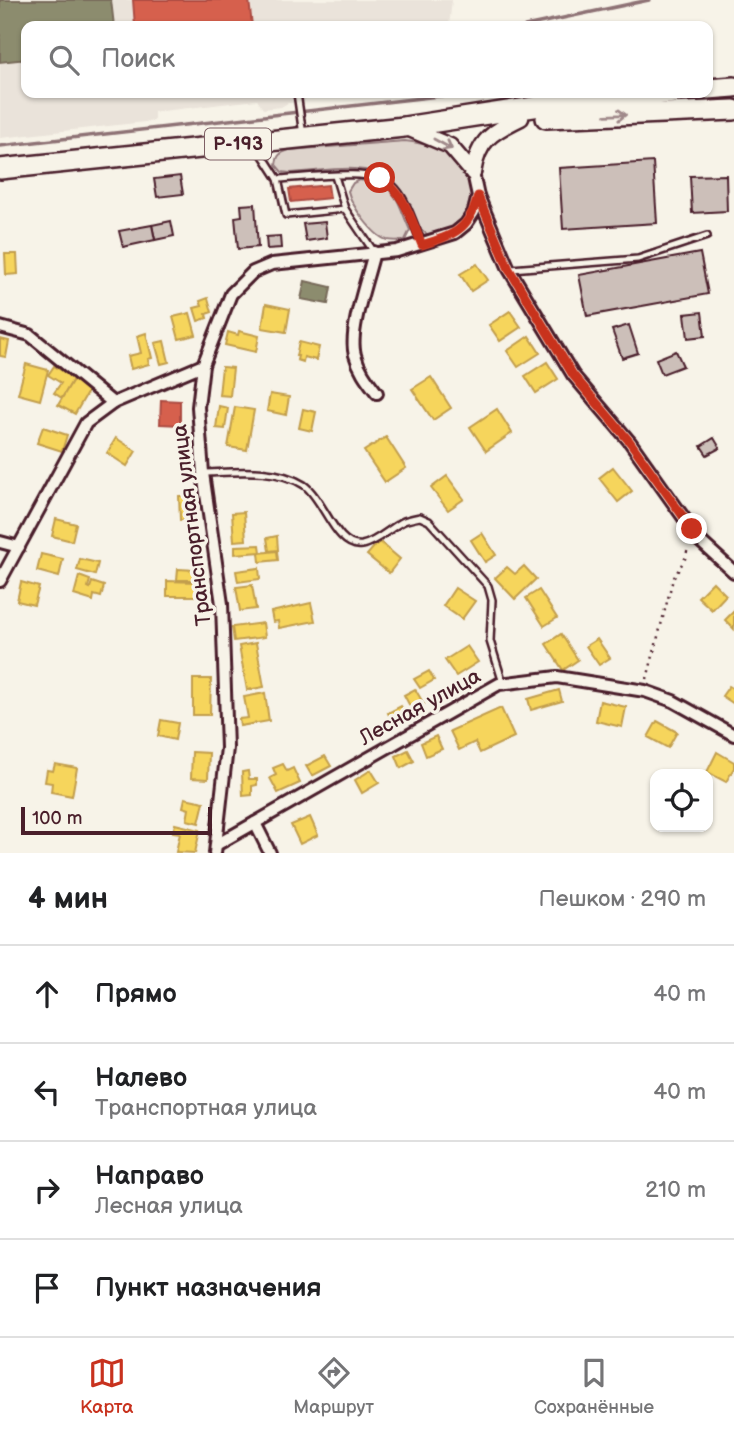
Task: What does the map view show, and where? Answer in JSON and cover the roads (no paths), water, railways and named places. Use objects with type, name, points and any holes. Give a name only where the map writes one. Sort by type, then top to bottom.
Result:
[{"type":"highway","points":[[713,89],[734,87]]},
{"type":"highway","name":"Р-193","points":[[0,169],[404,127],[630,98]]},
{"type":"highway","name":"Р-193","points":[[522,110],[734,110]]},
{"type":"street","points":[[522,110],[487,139],[475,157],[473,173],[478,196],[509,269],[573,375],[630,442],[701,542],[734,572]]},
{"type":"street","points":[[404,127],[450,146],[473,173]]},
{"type":"street","name":"Транспортная улица","points":[[216,849],[227,748],[222,604],[203,473],[198,407],[203,365],[232,294],[253,272],[272,264],[374,251],[397,251],[422,245],[455,233],[466,225],[474,212],[478,196]]},
{"type":"street","points":[[374,251],[352,338],[362,373],[377,393]]},
{"type":"street","points":[[0,327],[30,335],[113,402]]},
{"type":"street","points":[[0,581],[86,423],[113,402],[203,365]]},
{"type":"street","points":[[0,542],[19,547]]},
{"type":"street","name":"Лесная улица","points":[[216,849],[255,823],[451,710],[503,684],[557,677],[645,691],[674,701],[734,735]]},
{"type":"street","points":[[255,823],[270,853]]},
{"type":"lane","points":[[298,98],[304,138]]},
{"type":"lane","points":[[255,143],[278,179],[286,215],[345,209]]},
{"type":"lane","points":[[278,179],[364,174],[380,178],[392,185],[400,197],[422,245]]},
{"type":"lane","points":[[335,176],[345,209],[374,251]]},
{"type":"lane","points":[[509,269],[638,259],[707,236]]},
{"type":"lane","points":[[203,473],[265,473],[288,478],[305,486],[318,499],[342,539],[352,544],[363,545],[404,521],[420,517],[429,521],[488,586],[492,600],[490,641],[503,684]]},
{"type":"waterway","points":[[549,21],[649,0]]},
{"type":"waterway","points":[[0,146],[421,98]]}]
